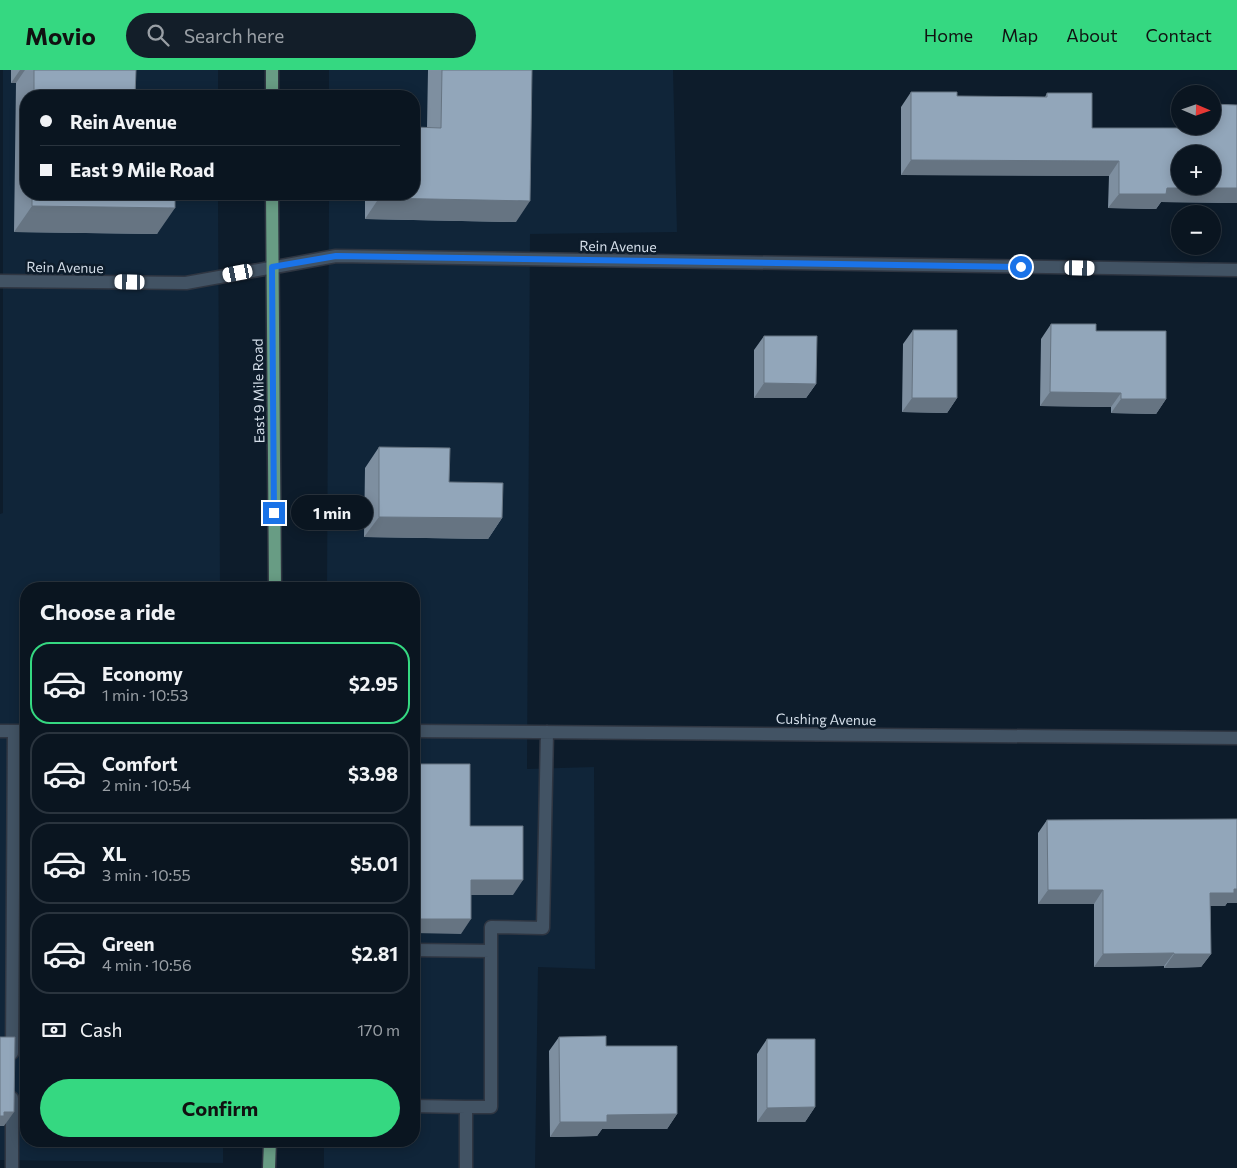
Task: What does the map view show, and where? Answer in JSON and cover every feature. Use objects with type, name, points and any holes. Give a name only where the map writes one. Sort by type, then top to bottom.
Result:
[{"type":"main road","points":[[272,70],[272,90]]},
{"type":"main road","name":"East 9 Mile Road","points":[[272,200],[275,582]]},
{"type":"main road","points":[[269,1168],[270,1147]]},
{"type":"street","name":"Rein Avenue","points":[[0,281],[186,283],[336,256],[1237,270]]},
{"type":"street","name":"Cushing Avenue","points":[[420,730],[1237,738]]},
{"type":"street","points":[[0,731],[20,731],[12,1063]]},
{"type":"street","points":[[420,1106],[491,1107],[491,928],[543,928],[548,732]]},
{"type":"street","points":[[420,950],[491,951]]},
{"type":"street","points":[[12,1083],[12,1168]]},
{"type":"street","points":[[466,1107],[466,1168]]},
{"type":"shaded area","points":[[3,70],[218,70],[218,90],[20,90],[20,200],[218,200],[220,582],[20,582],[20,1147],[223,1147],[223,1163],[0,1160],[0,514],[3,513]]},
{"type":"shaded area","points":[[329,70],[673,70],[677,232],[530,234],[527,769],[594,767],[595,969],[538,967],[535,1168],[324,1168],[324,1147],[420,1147],[420,582],[327,582],[329,200],[420,200],[420,90],[329,90]]},
{"type":"building","points":[[34,70],[136,70],[135,90],[34,90]]},
{"type":"building","points":[[442,70],[532,70],[530,201],[420,199],[420,127],[441,128]]},
{"type":"building","points":[[911,92],[957,92],[957,96],[1047,97],[1047,93],[1092,93],[1092,128],[1171,128],[1171,135],[1221,135],[1221,104],[1237,105],[1237,188],[1221,188],[1221,145],[1171,145],[1171,188],[1167,188],[1166,194],[1119,194],[1119,161],[911,160]]},
{"type":"building","points":[[32,200],[175,200],[175,208],[32,206]]},
{"type":"building","points":[[1051,324],[1096,324],[1096,331],[1166,331],[1166,399],[1121,399],[1121,393],[1050,392]]},
{"type":"building","points":[[913,330],[957,330],[957,398],[912,398]]},
{"type":"building","points":[[764,336],[817,336],[816,384],[764,383]]},
{"type":"building","points":[[379,447],[450,448],[449,482],[503,483],[502,518],[379,517]]},
{"type":"building","points":[[420,764],[470,764],[470,826],[523,826],[523,880],[471,880],[471,919],[420,919]]},
{"type":"building","points":[[1237,819],[1237,889],[1234,889],[1234,893],[1210,893],[1211,954],[1103,954],[1103,890],[1048,890],[1047,820]]},
{"type":"building","points":[[606,1036],[606,1046],[677,1046],[677,1114],[607,1115],[607,1122],[560,1122],[559,1037]]},
{"type":"building","points":[[0,1037],[15,1037],[14,1112],[4,1112],[4,1116],[0,1116]]},
{"type":"building","points":[[767,1039],[815,1039],[815,1107],[767,1108]]},
{"type":"route","points":[[274,513],[272,267],[336,256],[1021,267]]}]
